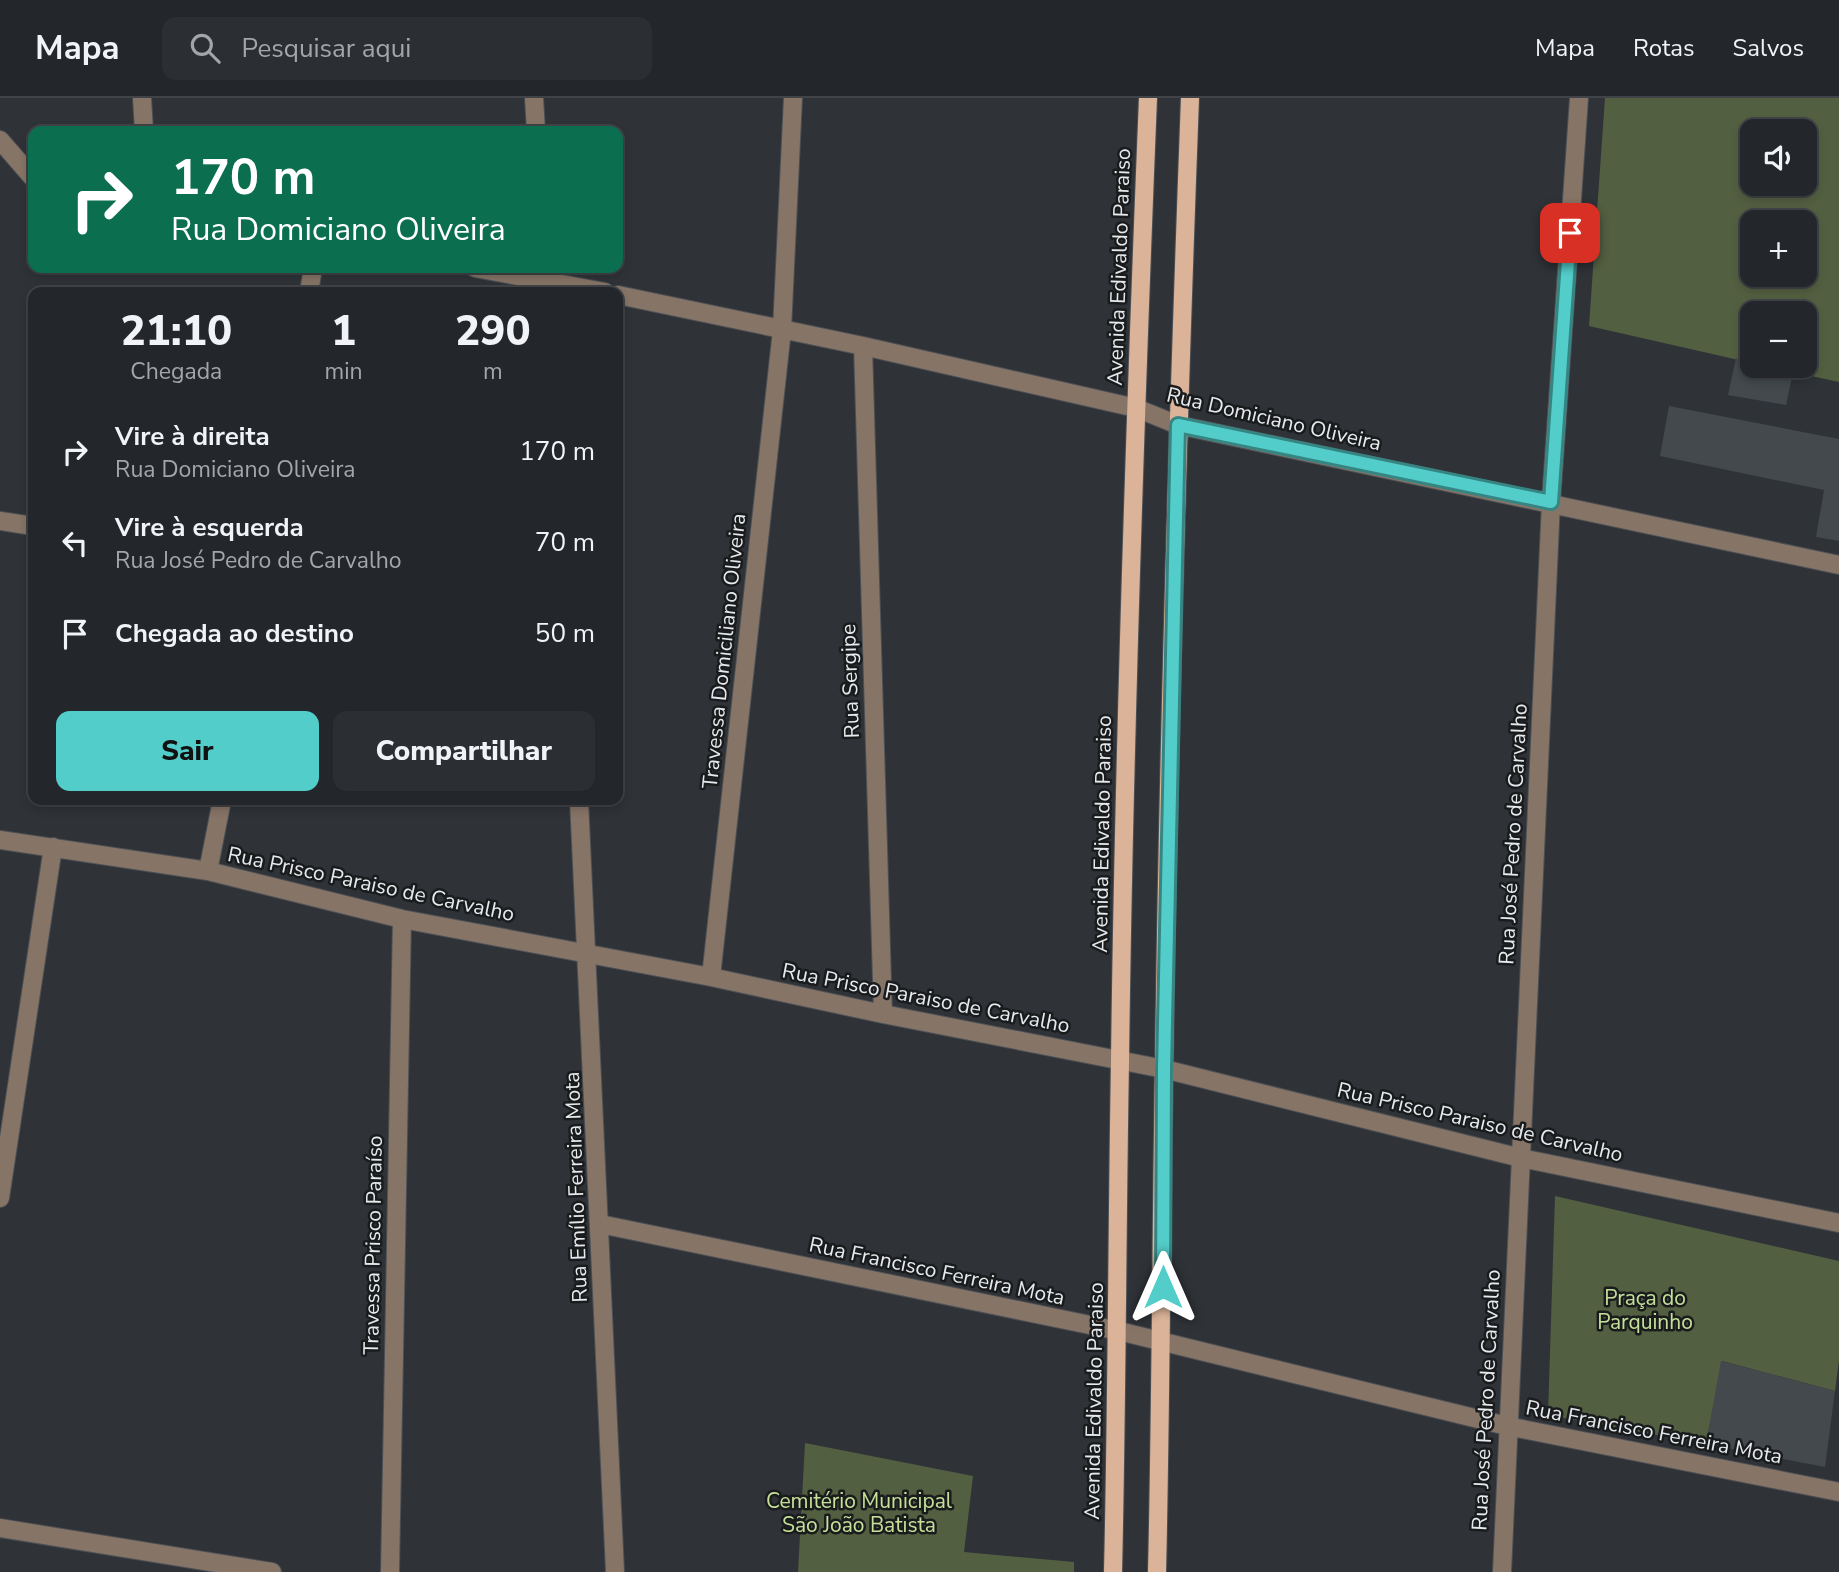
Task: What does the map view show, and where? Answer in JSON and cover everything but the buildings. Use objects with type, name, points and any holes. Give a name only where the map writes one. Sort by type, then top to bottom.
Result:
[{"type":"main road","name":"Avenida Edivaldo Paraiso","points":[[1113,1572],[1119,1331],[1120,1060],[1136,408],[1148,98]]},
{"type":"main road","points":[[1157,1572],[1163,1342],[1164,1069],[1178,425],[1190,98]]},
{"type":"street","points":[[142,98],[144,126]]},
{"type":"street","points":[[534,98],[536,126]]},
{"type":"street","name":"Travessa Domiciliano Oliveira","points":[[711,977],[782,330],[793,98]]},
{"type":"street","name":"Rua José Pedro de Carvalho","points":[[1502,1572],[1551,502],[1579,98]]},
{"type":"street","points":[[0,140],[28,172]]},
{"type":"street","points":[[505,273],[582,287]]},
{"type":"street","name":"Rua Domiciano Oliveira","points":[[623,296],[863,346],[1136,408],[1178,425],[1839,565]]},
{"type":"street","name":"Rua Sergipe","points":[[863,346],[883,1014]]},
{"type":"street","points":[[0,521],[28,525]]},
{"type":"street","points":[[208,871],[221,805]]},
{"type":"street","name":"Rua Emílio Ferreira Mota","points":[[579,805],[589,953],[615,1572]]},
{"type":"street","name":"Rua Prisco Paraiso de Carvalho","points":[[0,840],[208,871],[402,919],[711,977],[1164,1069],[1521,1158],[1839,1223]]},
{"type":"street","points":[[0,1198],[53,847]]},
{"type":"street","name":"Travessa Prisco Paraíso","points":[[390,1572],[402,919]]},
{"type":"street","name":"Rua Francisco Ferreira Mota","points":[[600,1224],[1119,1331],[1507,1426],[1839,1492]]},
{"type":"street","points":[[0,1528],[272,1572]]},
{"type":"green space","points":[[1605,98],[1839,98],[1839,382],[1817,377],[1817,301],[1740,301],[1740,360],[1589,326]]},
{"type":"green space","name":"Praça do Parquinho","points":[[1555,1196],[1839,1261],[1839,1360],[1835,1391],[1722,1361],[1706,1444],[1548,1415]]},
{"type":"green space","name":"Cemitério Municipal São João Batista","points":[[805,1443],[973,1476],[964,1552],[1074,1562],[1074,1572],[798,1572]]},
{"type":"route","points":[[1163,1287],[1164,1069],[1178,425],[1551,502],[1570,233]]}]
